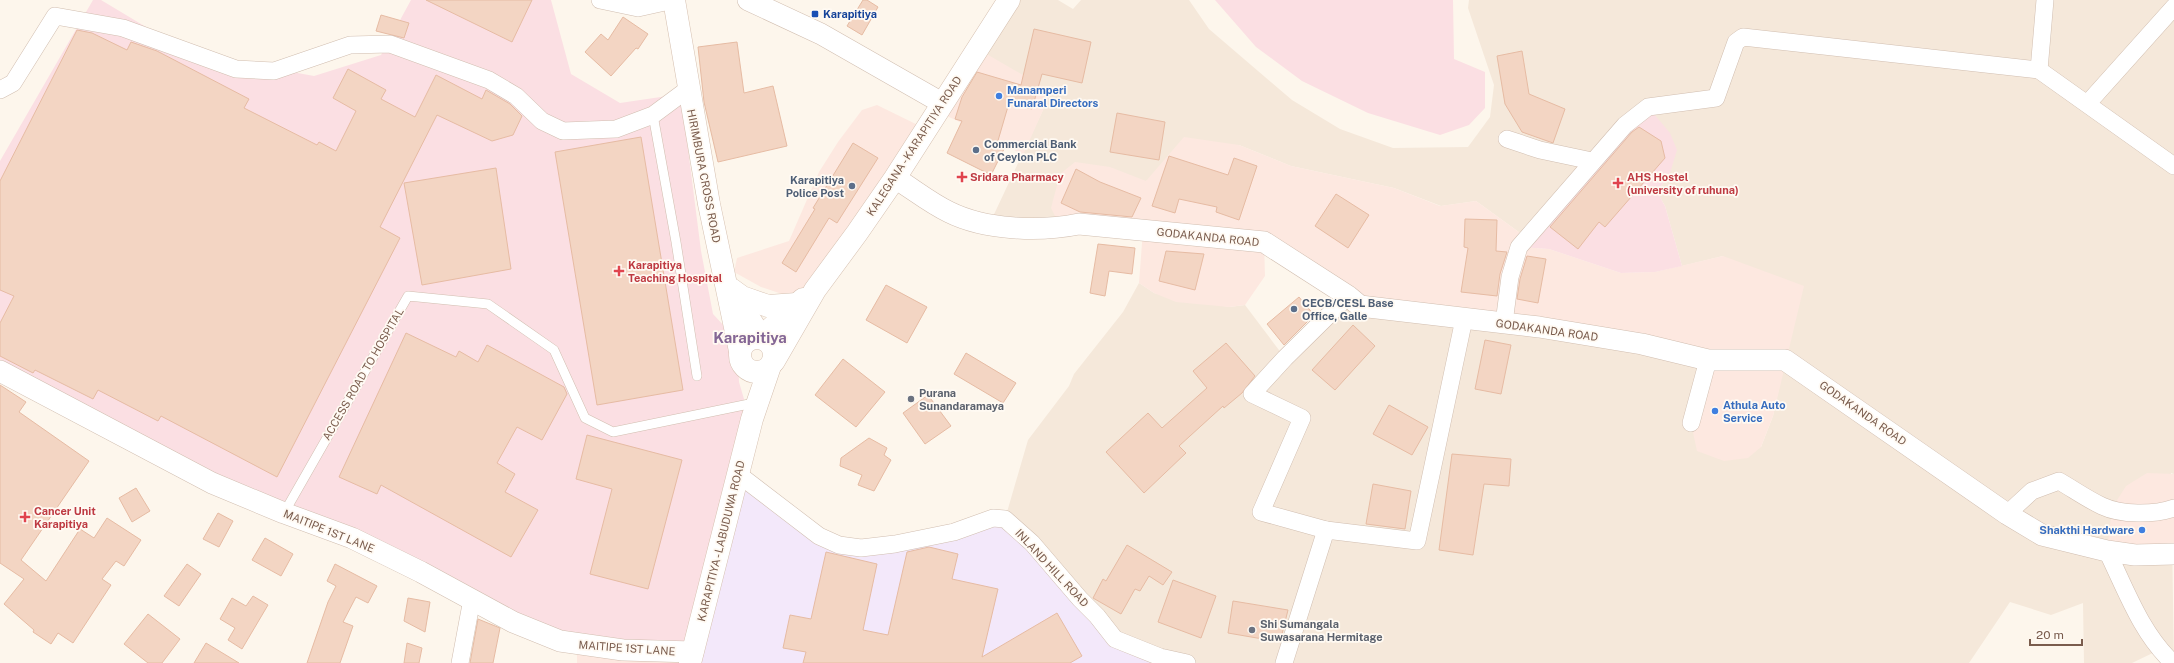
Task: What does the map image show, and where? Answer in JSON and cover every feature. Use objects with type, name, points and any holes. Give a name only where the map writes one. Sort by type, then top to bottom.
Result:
[{"type":"main road","name":"HIRIMBURA CROSS ROAD","points":[[674,0],[688,89],[742,359]]},
{"type":"main road","name":"KALEGANA - KARAPITIYA ROAD","points":[[771,365],[815,290],[895,178],[1009,0]]},
{"type":"main road","points":[[728,284],[742,297],[768,306],[797,304]]},
{"type":"main road","points":[[728,284],[762,337],[774,347],[771,365],[757,373],[742,359],[748,340],[762,337]]},
{"type":"main road","name":"KALEGANA - KARAPITIYA ROAD","points":[[762,337],[797,304],[815,290]]},
{"type":"main road","name":"KARAPITIYA - LABUDUWA ROAD","points":[[742,359],[750,412]]},
{"type":"main road","name":"KARAPITIYA - LABUDUWA ROAD","points":[[692,658],[738,474],[750,412],[771,365]]},
{"type":"street","points":[[600,0],[638,8],[674,0]]},
{"type":"street","points":[[748,0],[821,34],[942,103]]},
{"type":"street","points":[[2039,70],[2045,0]]},
{"type":"street","points":[[2088,103],[2174,7]]},
{"type":"street","points":[[0,90],[13,83],[55,16],[124,28],[236,69],[274,71],[350,45],[390,44],[489,80],[516,96],[542,121],[563,131],[616,129],[653,115],[688,89]]},
{"type":"street","points":[[1504,323],[1510,277],[1519,247],[1592,161],[1625,125],[1648,107],[1716,98],[1736,42],[1743,37],[2039,70],[2088,103],[2174,166]]},
{"type":"street","points":[[1507,139],[1540,150],[1592,161]]},
{"type":"street","name":"GODAKANDA ROAD","points":[[895,178],[949,212],[980,224],[1026,228],[1061,228],[1079,224],[1264,242],[1348,296],[1360,306],[1504,323],[1642,344],[1708,360],[1785,360],[2007,514],[2042,534],[2107,551],[2135,555],[2174,554]]},
{"type":"street","points":[[1348,296],[1285,358],[1252,394],[1302,418],[1261,512],[1326,530],[1417,541],[1464,319]]},
{"type":"street","points":[[1691,423],[1708,360]]},
{"type":"street","name":"MAITIPE 1ST LANE","points":[[0,371],[212,483],[284,513],[352,538],[421,572],[513,622],[560,641],[692,658]]},
{"type":"street","name":"INLAND HILL ROAD","points":[[738,474],[819,536],[838,545],[861,548],[895,544],[954,532],[993,518],[1005,519],[1032,543],[1080,599],[1097,616],[1115,639],[1160,657],[1187,663]]},
{"type":"street","points":[[2007,514],[2032,491],[2059,481],[2103,507],[2137,514],[2166,511],[2174,508]]},
{"type":"street","points":[[1284,663],[1326,530]]},
{"type":"street","points":[[2107,551],[2143,627],[2159,650],[2173,663]]},
{"type":"street","points":[[460,663],[472,599]]},
{"type":"lane","points":[[653,115],[676,242],[697,376]]},
{"type":"lane","name":"ACCESS ROAD TO HOSPITAL","points":[[284,513],[408,296],[488,304],[554,350],[584,418],[612,432],[750,412]]},
{"type":"shaded area","points":[[93,0],[101,0],[161,36],[227,60],[314,76],[381,55],[411,0],[551,0],[571,74],[620,103],[681,94],[701,251],[713,314],[737,340],[739,382],[751,423],[693,652],[577,645],[0,371],[0,161]]},
{"type":"shaded area","points":[[1009,0],[1058,0],[1073,9],[1081,0],[1189,0],[1209,29],[1292,100],[1340,129],[1393,148],[1468,147],[1490,117],[1494,85],[1468,8],[1469,0],[2174,0],[2174,474],[2171,473],[2174,663],[2159,650],[2132,663],[2084,663],[2083,603],[2051,615],[2010,602],[1969,663],[1187,663],[1115,639],[1005,519],[1028,440],[1069,386],[1074,374],[1123,312],[1139,283],[1154,293],[1229,307],[1245,305],[1285,358],[1348,296],[1688,356],[1761,447],[1773,416],[1785,360],[1723,256],[1682,266],[1665,206],[1657,192],[1670,173],[1527,238],[1476,201],[1441,206],[1394,188],[1291,166],[1239,145],[1146,181],[1079,224],[989,225],[1049,97],[978,49]]},
{"type":"shaded area","points":[[1215,0],[1453,0],[1454,59],[1485,72],[1485,108],[1469,125],[1440,135],[1368,113],[1302,81],[1256,47]]},
{"type":"shaded area","points":[[978,49],[1047,89],[1049,97],[1023,155],[988,135],[936,111]]},
{"type":"shaded area","points":[[877,105],[926,129],[815,290],[782,294],[761,287],[734,272],[737,258],[789,241],[819,172],[838,142],[862,110]]},
{"type":"shaded area","name":"AHS Hostel (university of ruhuna)","points":[[1648,107],[1670,133],[1677,150],[1670,173],[1657,192],[1665,206],[1682,266],[1655,272],[1621,273],[1549,249],[1519,247]]},
{"type":"shaded area","points":[[1184,137],[1239,145],[1291,166],[1394,188],[1440,206],[1476,201],[1527,238],[1519,247],[1549,249],[1621,273],[1655,272],[1723,256],[1804,286],[1773,416],[1761,447],[1748,458],[1724,461],[1697,451],[1691,423],[1708,360],[1360,306],[1264,242],[1265,276],[1245,305],[1229,307],[1176,302],[1154,293],[1139,283],[1143,230],[1061,228],[1051,208],[1060,174],[1075,162],[1110,167],[1146,181]]},
{"type":"shaded area","name":"Shakthi Hardware","points":[[2147,473],[2174,474],[2174,554],[2107,551],[2112,508],[2126,486]]},
{"type":"shaded area","points":[[738,474],[839,545],[1005,519],[1115,639],[1187,663],[690,663]]},
{"type":"shaded area","points":[[577,645],[690,663],[577,663]]},
{"type":"building","points":[[426,0],[532,0],[512,42]]},
{"type":"building","points":[[863,0],[867,0],[878,7],[862,35],[847,26]]},
{"type":"building","points":[[381,15],[409,23],[404,38],[376,31]]},
{"type":"building","points":[[623,17],[648,34],[638,49],[636,48],[611,76],[585,52],[601,34],[608,40]]},
{"type":"building","points":[[1034,29],[1091,42],[1082,83],[1042,74],[1032,109],[1009,103],[997,144],[1005,147],[991,175],[947,153],[962,121],[955,119],[962,97],[977,72],[1021,85]]},
{"type":"building","points":[[77,30],[92,33],[127,50],[131,42],[157,51],[249,99],[244,108],[317,145],[319,142],[336,151],[356,111],[333,98],[348,69],[386,90],[381,99],[415,117],[436,75],[482,99],[486,90],[510,104],[522,116],[513,135],[492,141],[437,115],[380,227],[400,238],[277,477],[161,416],[158,421],[98,390],[93,399],[35,370],[33,373],[0,356],[0,323],[14,296],[0,290],[0,181]]},
{"type":"building","points":[[737,42],[744,93],[773,86],[787,146],[718,162],[704,102],[698,47]]},
{"type":"building","points":[[1522,51],[1529,94],[1565,109],[1553,143],[1522,132],[1505,104],[1497,56]]},
{"type":"building","points":[[1117,113],[1165,122],[1159,160],[1110,152]]},
{"type":"building","points":[[1639,127],[1661,141],[1665,158],[1605,227],[1599,222],[1578,249],[1550,227],[1632,132]]},
{"type":"building","name":"Karapitiya Teaching Hospital","points":[[641,137],[683,390],[597,405],[555,152]]},
{"type":"building","points":[[853,143],[878,158],[837,223],[829,218],[796,272],[782,263],[815,209],[813,208]]},
{"type":"building","points":[[1169,156],[1228,175],[1234,158],[1257,166],[1239,220],[1216,212],[1217,207],[1179,199],[1175,213],[1152,206]]},
{"type":"building","points":[[496,168],[511,269],[422,285],[404,183]]},
{"type":"building","points":[[1076,169],[1100,182],[1141,198],[1132,217],[1080,212],[1061,203]]},
{"type":"building","points":[[1336,194],[1369,215],[1348,248],[1315,226]]},
{"type":"building","points":[[1465,219],[1497,220],[1496,251],[1507,252],[1500,274],[1497,296],[1461,292],[1468,248],[1464,247]]},
{"type":"building","points":[[1098,244],[1135,248],[1132,274],[1109,271],[1105,296],[1090,293]]},
{"type":"building","points":[[1166,251],[1204,254],[1195,290],[1159,281]]},
{"type":"building","points":[[1527,256],[1546,259],[1538,303],[1517,299],[1520,279]]},
{"type":"building","points":[[886,285],[927,307],[907,343],[866,320]]},
{"type":"building","points":[[1299,297],[1314,315],[1284,345],[1267,324]]},
{"type":"building","points":[[1353,325],[1375,346],[1335,390],[1312,370]]},
{"type":"building","points":[[406,333],[456,357],[459,351],[478,362],[487,345],[564,387],[567,394],[542,440],[517,427],[497,463],[515,474],[505,492],[538,510],[511,557],[381,485],[377,494],[339,477]]},
{"type":"building","points":[[1485,340],[1511,345],[1501,394],[1475,389]]},
{"type":"building","points":[[1226,343],[1255,376],[1242,393],[1224,408],[1223,406],[1179,446],[1186,453],[1144,493],[1106,452],[1148,413],[1162,428],[1207,388],[1193,371]]},
{"type":"building","points":[[966,353],[1016,383],[1003,403],[954,374]]},
{"type":"building","points":[[843,359],[885,392],[856,427],[815,395]]},
{"type":"building","points":[[0,385],[26,402],[19,412],[89,461],[21,560],[46,581],[80,529],[94,538],[107,518],[141,540],[124,566],[116,561],[102,579],[111,585],[73,643],[58,633],[51,644],[33,632],[34,630],[4,604],[24,579],[0,563]]},
{"type":"building","points":[[928,395],[951,426],[925,444],[903,413]]},
{"type":"building","points":[[1389,405],[1428,427],[1412,455],[1373,434]]},
{"type":"building","points":[[587,435],[682,460],[648,589],[590,574],[612,489],[576,479]]},
{"type":"building","points":[[869,438],[887,448],[884,455],[891,460],[874,491],[858,485],[862,475],[840,466],[841,458]]},
{"type":"building","points":[[1452,454],[1511,459],[1509,486],[1484,484],[1473,555],[1439,550]]},
{"type":"building","points":[[1373,484],[1411,491],[1405,529],[1366,524]]},
{"type":"building","points":[[136,488],[150,511],[132,522],[119,498]]},
{"type":"building","points":[[218,513],[233,521],[219,547],[203,539]]},
{"type":"building","points":[[265,538],[293,554],[281,576],[252,560]]},
{"type":"building","points":[[1127,545],[1172,572],[1163,585],[1149,576],[1140,591],[1135,589],[1121,614],[1093,598],[1103,579],[1106,581]]},
{"type":"building","points":[[929,547],[958,554],[952,579],[998,589],[982,657],[1057,613],[1082,656],[1070,663],[803,663],[806,652],[783,648],[790,615],[811,619],[826,552],[877,564],[863,630],[888,635],[907,552]]},
{"type":"building","points":[[187,564],[201,574],[179,606],[164,596]]},
{"type":"building","points":[[335,564],[377,586],[368,603],[356,597],[343,622],[353,626],[340,663],[307,663],[328,602],[336,586],[327,581]]},
{"type":"building","points":[[1173,580],[1216,596],[1201,638],[1158,622]]},
{"type":"building","points":[[253,596],[268,605],[242,649],[228,640],[235,628],[220,619],[232,598],[246,606]]},
{"type":"building","points":[[408,598],[430,602],[425,632],[404,621]]},
{"type":"building","points":[[1233,601],[1288,610],[1280,642],[1228,633]]},
{"type":"building","points":[[148,614],[180,639],[162,663],[148,663],[124,644]]},
{"type":"building","points":[[478,619],[500,628],[493,663],[470,663]]},
{"type":"building","points":[[206,643],[239,663],[194,663]]},
{"type":"building","points":[[407,643],[422,648],[419,663],[404,663]]},
{"type":"place","name":"Karapitiya","points":[[815,14]]},
{"type":"place","name":"Manamperi Funaral Directors","points":[[999,96]]},
{"type":"place","name":"Commercial Bank of Ceylon PLC","points":[[976,150]]},
{"type":"place","name":"Sridara Pharmacy","points":[[962,177]]},
{"type":"place","name":"AHS Hostel (university of ruhuna)","points":[[1618,183]]},
{"type":"place","name":"Karapitiya Police Post","points":[[852,186]]},
{"type":"place","name":"Karapitiya Teaching Hospital","points":[[619,271]]},
{"type":"place","name":"CECB/CESL Base Office, Galle","points":[[1294,309]]},
{"type":"place","name":"Purana Sunandaramaya","points":[[911,399]]},
{"type":"place","name":"Athula Auto Service","points":[[1715,411]]},
{"type":"place","name":"Cancer Unit Karapitiya","points":[[25,517]]},
{"type":"place","name":"Shakthi Hardware","points":[[2142,530]]},
{"type":"place","name":"Shi Sumangala Suwasarana Hermitage","points":[[1252,630]]},
{"type":"district","name":"Karapitiya","points":[[750,337]]}]
